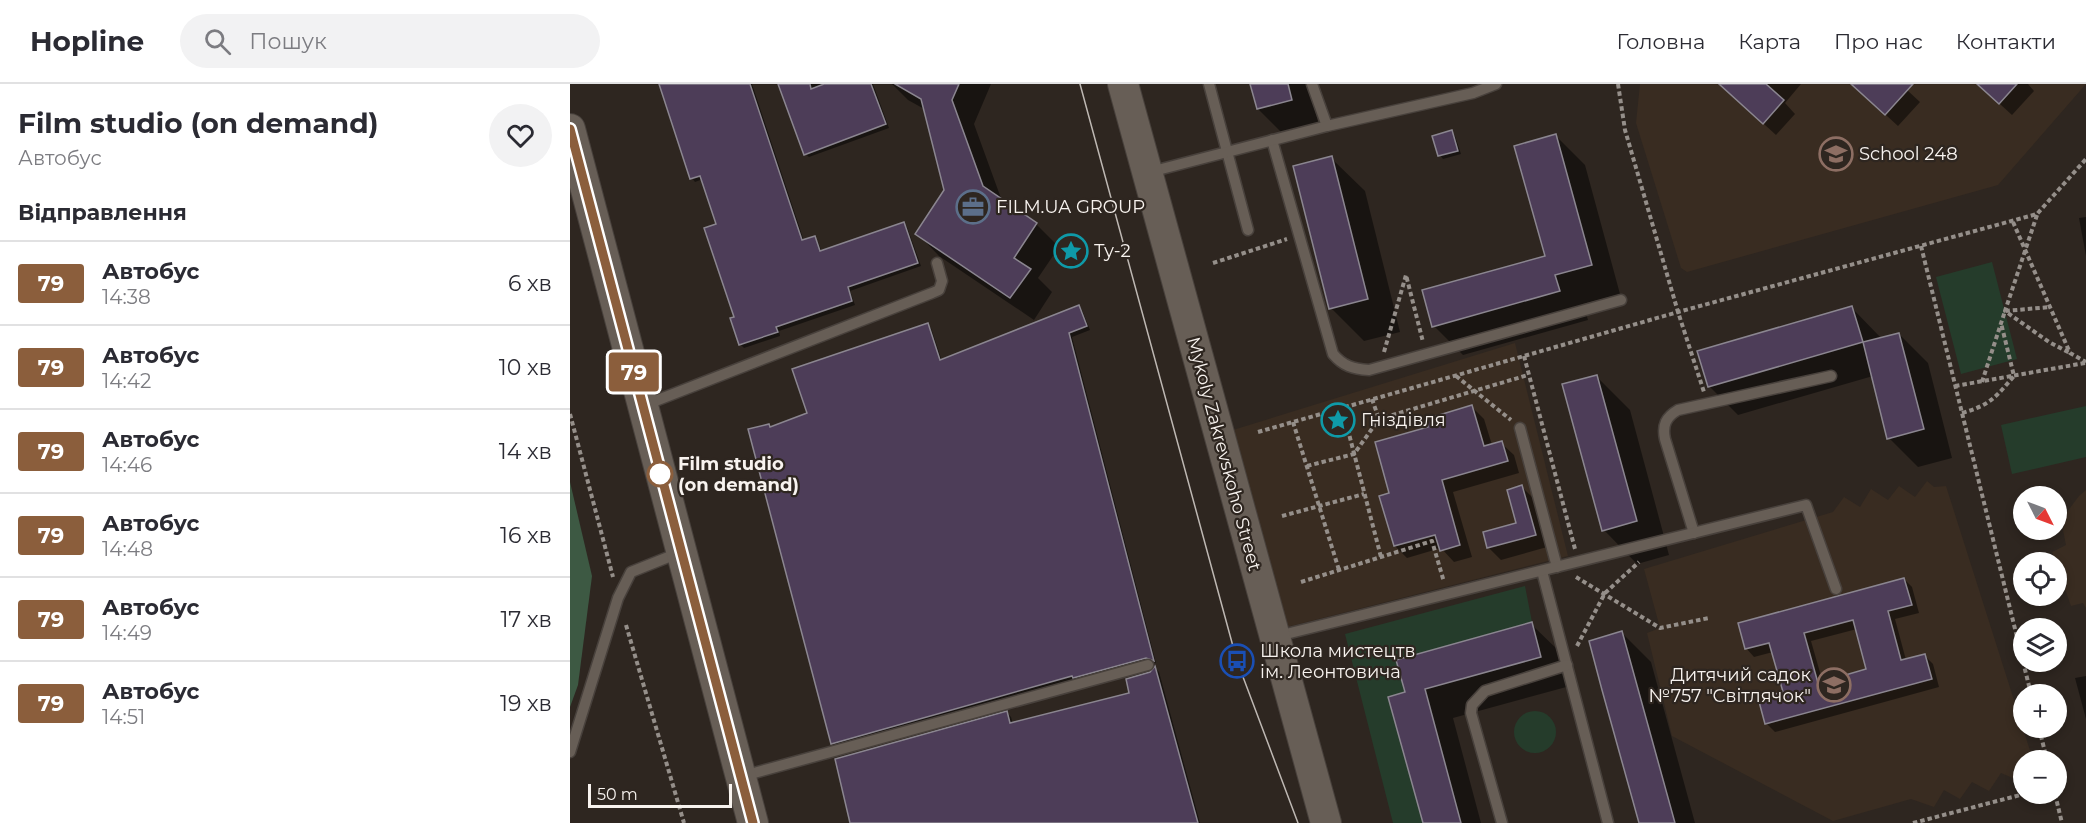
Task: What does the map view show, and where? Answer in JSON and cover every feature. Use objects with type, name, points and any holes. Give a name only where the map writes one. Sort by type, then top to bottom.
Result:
[{"type":"street","name":"Mykoly Zakrevskoho Street","points":[[1123,84],[1326,823]]},
{"type":"street","points":[[570,129],[753,823]]},
{"type":"lane","points":[[1209,84],[1248,231]]},
{"type":"lane","points":[[1312,84],[1327,126]]},
{"type":"lane","points":[[1147,173],[1327,126],[1473,93],[1496,84]]},
{"type":"lane","points":[[1272,140],[1333,354],[1341,364],[1369,370],[1621,300]]},
{"type":"lane","points":[[642,406],[939,290],[942,281],[937,263]]},
{"type":"lane","points":[[1694,533],[1663,431],[1667,418],[1678,410],[1831,376]]},
{"type":"lane","points":[[1520,428],[1557,567]]},
{"type":"lane","points":[[1275,637],[1806,505],[1836,589]]},
{"type":"lane","points":[[570,752],[618,598],[631,572],[681,552]]},
{"type":"lane","points":[[1542,571],[1608,823]]},
{"type":"lane","points":[[740,777],[1148,665]]},
{"type":"lane","points":[[1502,823],[1471,713],[1472,705],[1485,691],[1567,665]]},
{"type":"path","points":[[1618,84],[1625,130],[1678,312],[1708,403]]},
{"type":"path","points":[[1982,382],[2037,214],[2086,159]]},
{"type":"path","points":[[1258,432],[1678,312],[2037,214]]},
{"type":"path","points":[[2013,222],[2070,353]]},
{"type":"path","points":[[1213,263],[1300,236]]},
{"type":"path","points":[[1921,246],[2029,684]]},
{"type":"path","points":[[1380,367],[1406,275],[1426,354]]},
{"type":"path","points":[[2005,311],[2050,307]]},
{"type":"path","points":[[2005,311],[2049,342],[2086,363]]},
{"type":"path","points":[[2001,323],[2014,376]]},
{"type":"path","points":[[1524,356],[1578,562]]},
{"type":"path","points":[[1955,386],[2086,363]]},
{"type":"path","points":[[1455,375],[1520,428],[1545,438]]},
{"type":"path","points":[[1307,466],[1354,454],[1379,419],[1528,375]]},
{"type":"path","points":[[1962,413],[1984,407],[2014,376]]},
{"type":"path","points":[[1372,399],[1379,419]]},
{"type":"path","points":[[1342,408],[1381,557]]},
{"type":"path","points":[[570,414],[618,598],[684,823]]},
{"type":"path","points":[[1293,422],[1339,570]]},
{"type":"path","points":[[1282,516],[1364,494]]},
{"type":"path","points":[[1567,665],[1605,593],[1661,541]]},
{"type":"path","points":[[1301,582],[1432,542],[1448,594]]},
{"type":"path","points":[[1557,567],[1605,593],[1660,628],[1709,618]]},
{"type":"path","points":[[1912,823],[2013,797]]},
{"type":"path","points":[[2057,804],[2062,823]]},
{"type":"shaded area","name":"School 248","points":[[1640,84],[2086,84],[1998,185],[1687,272],[1681,268],[1636,123]]},
{"type":"shaded area","points":[[1515,343],[1568,556],[1287,627],[1233,430]]},
{"type":"shaded area","name":"Дитячий садок №757 \"Світлячок\"","points":[[1927,481],[1934,487],[1946,486],[2013,697],[2013,738],[2026,738],[2030,750],[2013,750],[2013,778],[2001,773],[1989,791],[1972,782],[1960,799],[1944,790],[1934,807],[1911,799],[1833,821],[1672,736],[1647,633],[1660,628],[1644,569],[1833,512],[1844,497],[1860,507],[1871,489],[1888,500],[1899,486],[1915,497]]},
{"type":"shaded area","points":[[2086,490],[2086,608],[2083,603],[2071,606],[2067,595],[2067,552],[2052,552],[2066,545],[2067,512]]},
{"type":"green space","points":[[1992,262],[2017,359],[1961,374],[1936,277]]},
{"type":"green space","points":[[2086,406],[2086,457],[2012,474],[2001,425]]},
{"type":"green space","points":[[570,482],[592,576],[578,685],[570,707]]},
{"type":"green space","points":[[1525,586],[1532,622],[1397,660],[1405,692],[1389,697],[1423,823],[1393,823],[1345,634]]},
{"type":"green space","points":[[1535,711],[1550,717],[1556,732],[1550,747],[1535,753],[1520,747],[1514,732],[1520,717]]},
{"type":"building","points":[[659,84],[750,84],[802,240],[815,236],[820,251],[904,222],[918,263],[848,287],[852,301],[776,327],[778,332],[739,345],[730,318],[734,317],[704,228],[716,224],[700,176],[690,179]]},
{"type":"building","points":[[778,84],[810,84],[811,89],[824,84],[871,84],[886,124],[804,155]]},
{"type":"building","name":"FILM.UA GROUP","points":[[895,84],[959,84],[952,100],[983,186],[1037,223],[1014,258],[1031,269],[1010,298],[915,234],[944,190],[921,99]]},
{"type":"building","points":[[1250,84],[1288,84],[1292,100],[1257,109]]},
{"type":"building","points":[[1719,84],[1766,84],[1784,100],[1763,124]]},
{"type":"building","points":[[1851,84],[1913,84],[1885,115]]},
{"type":"building","points":[[1977,84],[2017,84],[1999,104]]},
{"type":"building","points":[[1452,130],[1458,151],[1438,156],[1432,136]]},
{"type":"building","points":[[1556,134],[1592,265],[1555,275],[1560,291],[1432,327],[1422,290],[1545,256],[1514,146]]},
{"type":"building","points":[[1332,156],[1368,299],[1329,309],[1293,166]]},
{"type":"building","points":[[1079,305],[1087,326],[1069,333],[1154,661],[1146,658],[1073,678],[1072,676],[831,744],[748,429],[769,424],[770,427],[807,413],[792,369],[928,323],[940,360]]},
{"type":"building","points":[[1852,306],[1863,342],[1708,387],[1697,351]]},
{"type":"building","points":[[1899,333],[1924,429],[1887,439],[1863,342]]},
{"type":"building","points":[[1597,375],[1637,521],[1602,531],[1562,384]]},
{"type":"building","points":[[1472,405],[1484,446],[1502,441],[1508,461],[1442,480],[1460,545],[1440,551],[1435,535],[1394,546],[1379,496],[1389,493],[1375,442],[1428,427],[1426,419]]},
{"type":"building","points":[[1522,485],[1536,535],[1487,548],[1483,532],[1516,523],[1507,490]]},
{"type":"building","points":[[1904,578],[1912,605],[1888,611],[1901,660],[1925,654],[1932,679],[1765,724],[1758,698],[1783,692],[1769,643],[1745,649],[1738,623]],"holes":[[[1853,620],[1866,669],[1818,683],[1804,633]]]},
{"type":"building","points":[[1532,622],[1541,657],[1425,689],[1461,823],[1423,823],[1388,697],[1405,692],[1396,660]]},
{"type":"building","points":[[1622,631],[1675,823],[1639,823],[1602,690],[1589,641]]},
{"type":"building","points":[[1155,666],[1198,823],[850,823],[835,759],[1007,711],[1010,723],[1129,693],[1126,679],[1150,672]]},
{"type":"tram line","points":[[1080,84],[1237,661],[1298,823]]},
{"type":"bus line","name":"79","points":[[570,129],[753,823]]},
{"type":"place","name":"School 248","points":[[1836,154]]},
{"type":"place","name":"FILM.UA GROUP","points":[[973,207]]},
{"type":"place","name":"Ту-2","points":[[1071,251]]},
{"type":"place","name":"Гніздівля","points":[[1338,420]]},
{"type":"place","name":"Film studio (on demand)","points":[[660,474]]},
{"type":"place","name":"Школа мистецтв ім. Леонтовича","points":[[1237,661]]},
{"type":"place","name":"Дитячий садок №757 \"Світлячок\"","points":[[1834,685]]}]
